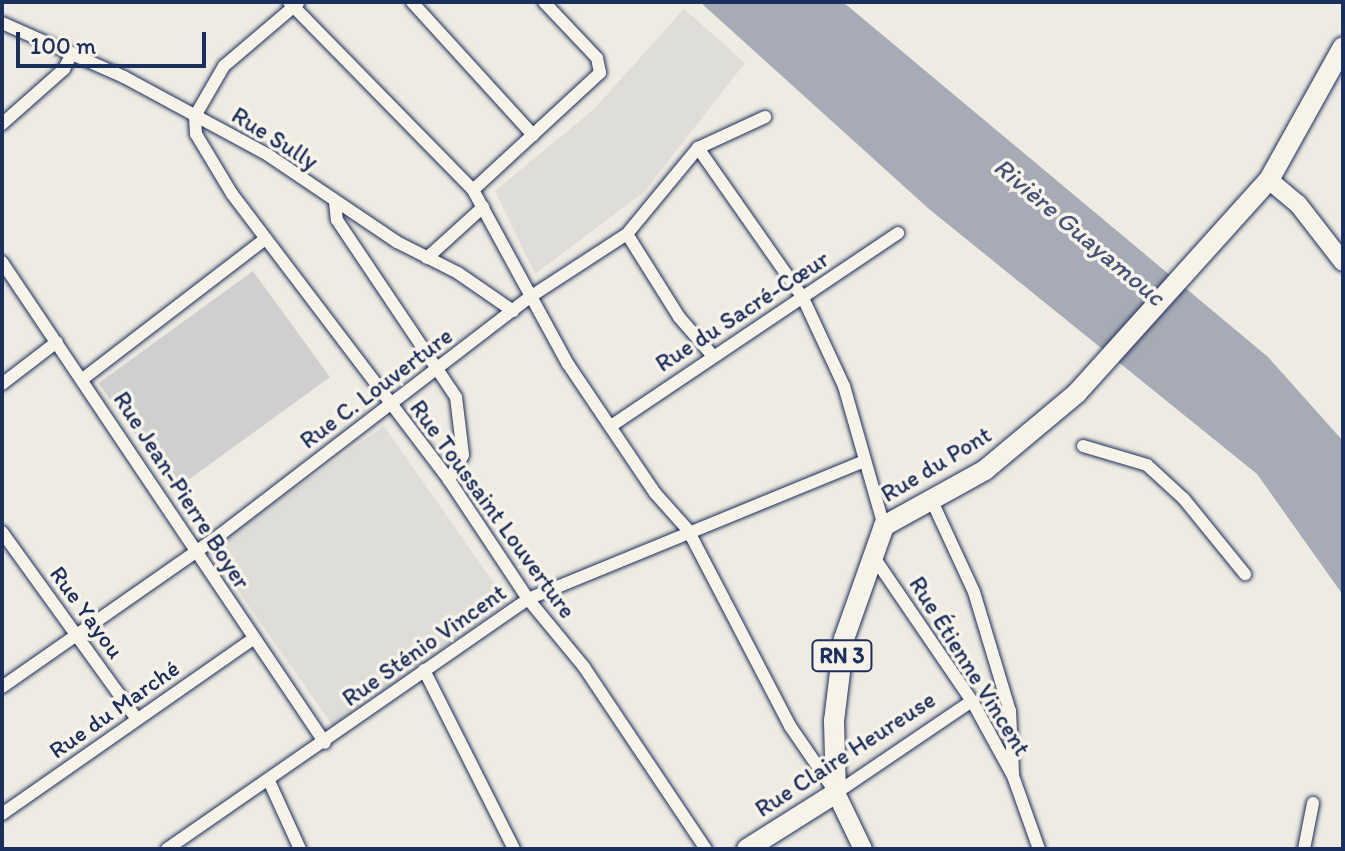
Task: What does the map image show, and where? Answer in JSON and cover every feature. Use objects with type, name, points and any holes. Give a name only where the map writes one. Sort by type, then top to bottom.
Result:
[{"type":"main road","name":"Rue du Pont","points":[[836,793],[834,721],[844,639],[884,526],[985,470],[1077,393],[1269,180],[1343,47]]},
{"type":"main road","points":[[1269,180],[1298,204],[1343,262]]},
{"type":"main road","points":[[836,793],[863,849]]},
{"type":"main road","name":"Rue Claire Heureuse","points":[[747,849],[836,793]]},
{"type":"street","points":[[412,2],[533,135]]},
{"type":"street","points":[[473,190],[600,73],[597,58],[544,2]]},
{"type":"street","points":[[195,116],[224,66],[294,4],[473,190],[530,297],[611,426],[655,493],[688,530],[790,726],[836,793]]},
{"type":"street","name":"Rue Sully","points":[[2,23],[72,53],[268,155],[335,202],[427,258],[458,273],[513,311]]},
{"type":"street","points":[[2,124],[64,69],[72,53]]},
{"type":"street","name":"Rue Toussaint Louverture","points":[[195,116],[196,134],[208,159],[265,239],[449,480],[528,599],[584,667],[706,849]]},
{"type":"street","name":"Rue C. Louverture","points":[[2,687],[76,632],[196,552],[530,297],[627,234],[698,148],[765,117]]},
{"type":"street","points":[[698,148],[803,298],[844,386],[862,462],[884,526]]},
{"type":"street","points":[[335,202],[337,220],[456,397],[463,429],[463,455],[449,480]]},
{"type":"street","points":[[427,258],[483,207]]},
{"type":"street","name":"Rue du Sacré-Cœur","points":[[611,426],[712,355],[898,233]]},
{"type":"street","points":[[627,234],[679,317],[712,355]]},
{"type":"street","points":[[84,378],[265,239]]},
{"type":"street","name":"Rue Jean-Pierre Boyer","points":[[2,262],[84,378],[251,640],[325,743]]},
{"type":"street","points":[[2,384],[57,342]]},
{"type":"street","points":[[1083,446],[1147,465],[1184,499],[1245,574]]},
{"type":"street","name":"Rue Sténio Vincent","points":[[167,849],[325,743],[528,599],[688,530],[862,462]]},
{"type":"street","points":[[931,499],[974,592],[1010,711],[1013,776]]},
{"type":"street","name":"Rue Yayou","points":[[4,538],[76,632],[136,718]]},
{"type":"street","name":"Rue Étienne Vincent","points":[[873,556],[972,701],[1013,776],[1039,849]]},
{"type":"street","name":"Rue du Marché","points":[[2,814],[251,640]]},
{"type":"street","points":[[424,670],[514,849]]},
{"type":"street","name":"Rue Claire Heureuse","points":[[836,793],[972,701]]},
{"type":"street","points":[[269,781],[300,849]]},
{"type":"street","points":[[1304,849],[1313,803]]},
{"type":"shaded area","points":[[684,9],[745,63],[644,192],[535,274],[495,191],[593,110]]},
{"type":"shaded area","points":[[253,271],[330,377],[175,489],[98,383]]},
{"type":"shaded area","points":[[384,426],[508,603],[333,726],[209,549]]},
{"type":"water","name":"Rivière Guayamouc","points":[[700,2],[843,2],[1268,357],[1343,441],[1343,595],[1257,474],[929,209]]}]
